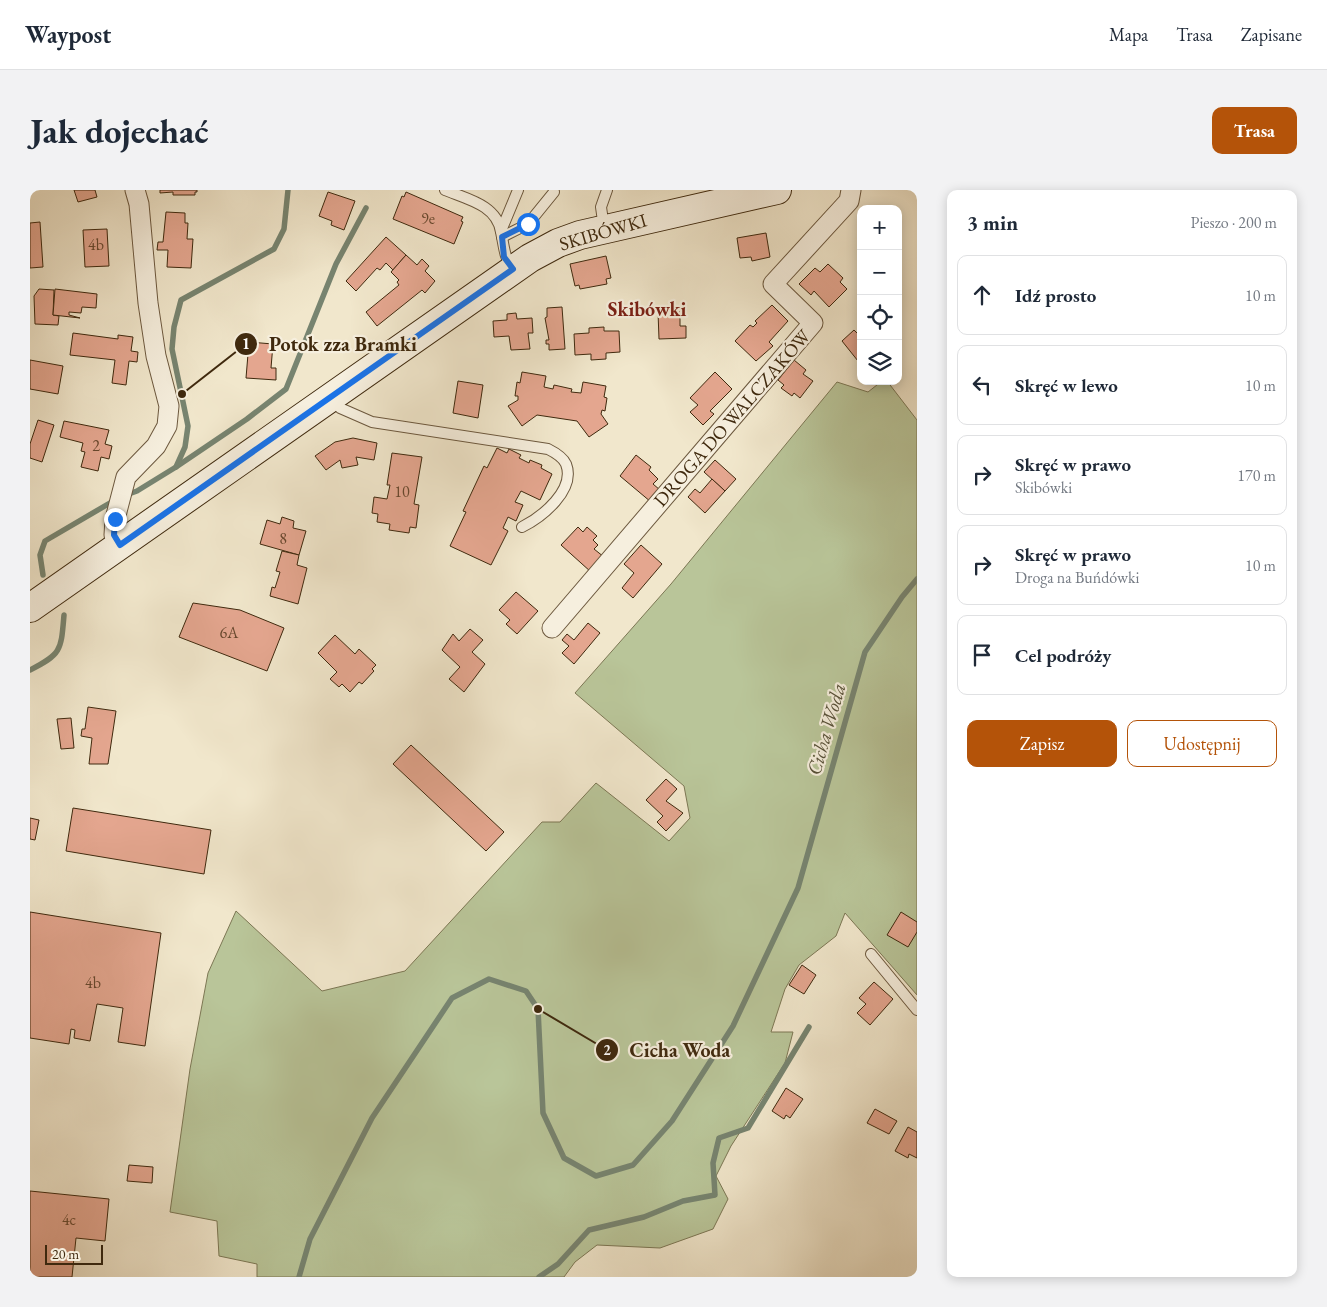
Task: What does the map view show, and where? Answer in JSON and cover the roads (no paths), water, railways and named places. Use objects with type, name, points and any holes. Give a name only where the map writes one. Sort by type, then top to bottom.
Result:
[{"type":"main road","name":"SKIBÓWKI","points":[[30,608],[117,532],[330,397],[513,269],[558,243],[604,229],[777,190]]},
{"type":"street","points":[[117,532],[126,477],[156,446],[166,426],[168,406],[156,356],[139,204],[135,190]]},
{"type":"street","name":"DROGA DO WALCZAKÓW","points":[[552,628],[813,323],[773,284],[849,202],[851,190]]},
{"type":"lane","points":[[445,190],[493,212],[502,234],[504,257],[513,269]]},
{"type":"lane","points":[[502,234],[518,190]]},
{"type":"lane","points":[[604,229],[601,207],[607,190]]},
{"type":"lane","points":[[502,234],[528,224],[554,192]]},
{"type":"lane","points":[[330,397],[340,408],[372,422],[548,449],[558,454],[566,463],[568,479],[561,495],[531,522],[522,527]]},
{"type":"lane","points":[[871,954],[917,1010]]},
{"type":"waterway","points":[[126,495],[137,491],[176,467],[185,447],[188,426],[172,349],[174,327],[181,300],[274,249],[284,229],[288,190]]},
{"type":"waterway","points":[[176,467],[247,419],[286,389],[336,264],[366,208]]},
{"type":"waterway","points":[[43,575],[40,555],[45,541],[115,500]]},
{"type":"waterway","name":"Cicha Woda","points":[[299,1277],[310,1239],[372,1118],[452,998],[489,979],[526,991],[538,1009],[543,1113],[564,1158],[596,1176],[633,1165],[672,1121],[733,1026],[798,888],[865,652],[902,597],[917,579]]},
{"type":"waterway","points":[[30,670],[48,660],[58,650],[62,636],[64,615]]},
{"type":"waterway","points":[[539,1277],[558,1264],[589,1230],[644,1217],[683,1201],[715,1195],[713,1163],[719,1138],[748,1128],[809,1027]]},
{"type":"place","name":"Potok zza Bramki","points":[[182,394]]},
{"type":"place","name":"Cicha Woda","points":[[538,1009]]},
{"type":"district","name":"Skibówki","points":[[647,309]]}]
